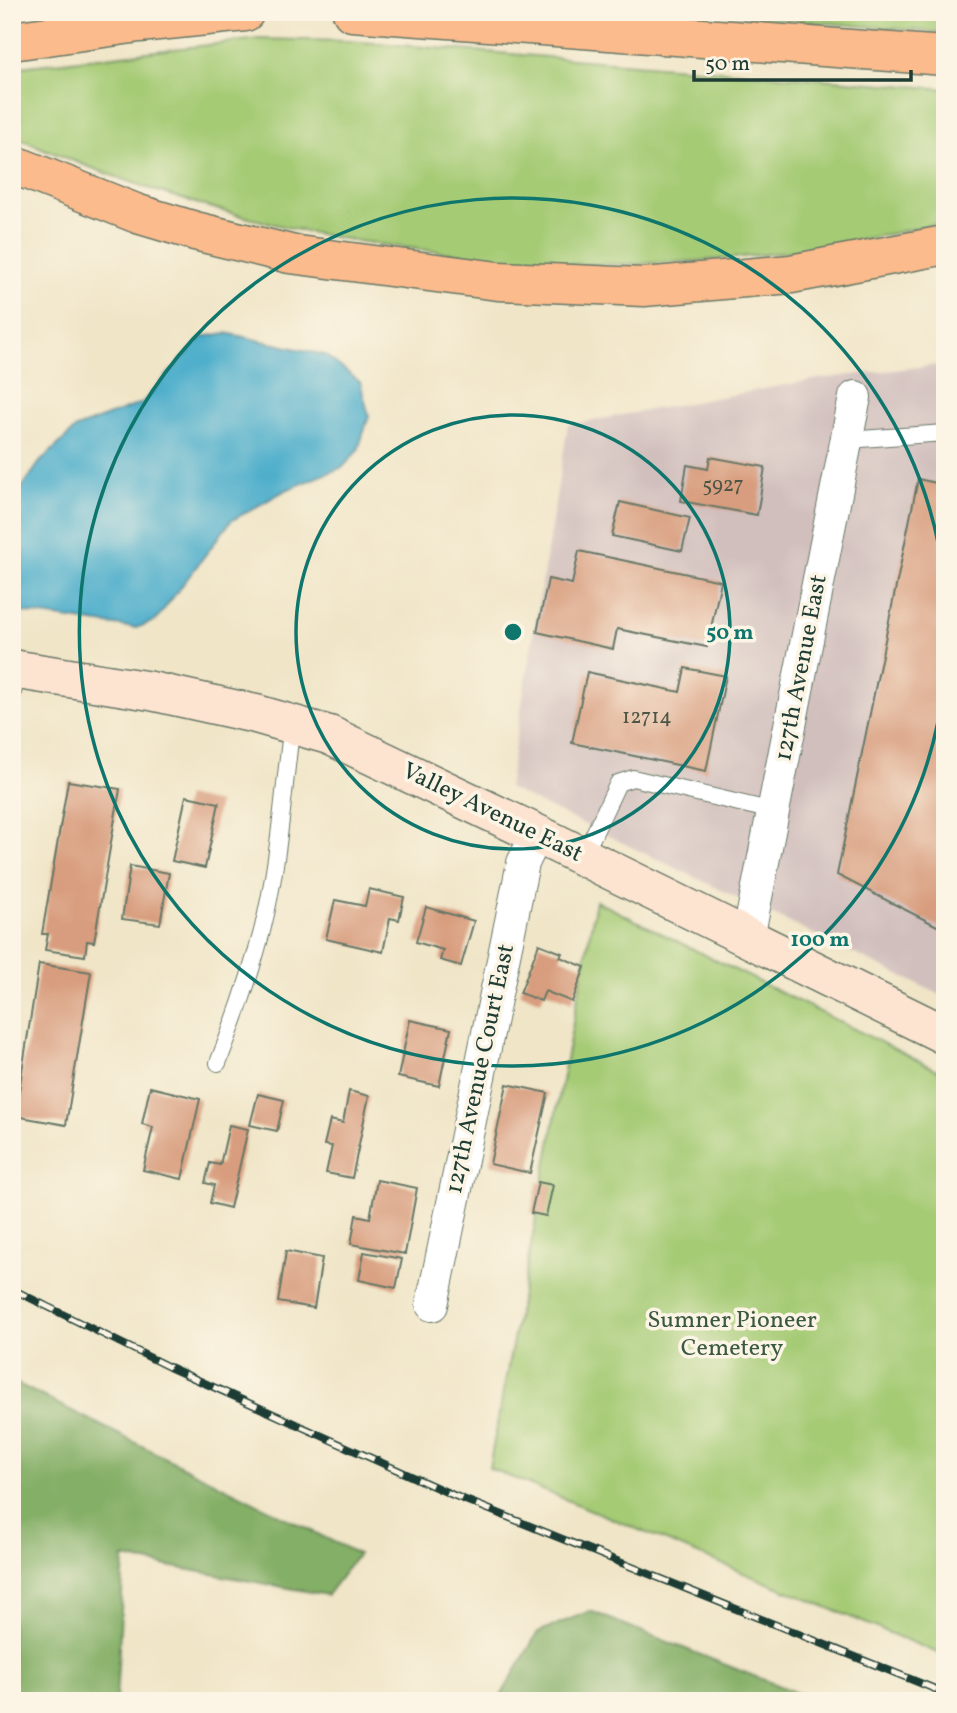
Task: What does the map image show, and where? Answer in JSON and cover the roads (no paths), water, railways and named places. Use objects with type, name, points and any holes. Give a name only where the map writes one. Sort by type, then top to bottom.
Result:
[{"type":"highway","points":[[14,41],[139,23],[245,12]]},
{"type":"highway","points":[[352,12],[945,56]]},
{"type":"highway","points":[[12,164],[138,214],[290,254],[498,281],[644,287],[792,274],[945,245]]},
{"type":"main road","name":"Valley Avenue East","points":[[14,679],[151,691],[256,714],[329,735],[945,1035]]},
{"type":"street","name":"127th Avenue East","points":[[748,938],[856,397]]},
{"type":"street","name":"127th Avenue Court East","points":[[432,1306],[523,863],[537,834]]},
{"type":"lane","points":[[847,440],[945,433]]},
{"type":"lane","points":[[218,1063],[244,996],[262,929],[274,864],[292,724]]},
{"type":"lane","points":[[583,857],[618,783],[633,778],[773,811]]},
{"type":"water","points":[[226,333],[325,355],[360,382],[369,416],[358,450],[343,467],[286,490],[231,521],[155,621],[136,628],[12,611],[12,502],[40,462],[76,428],[142,403],[202,337]]},
{"type":"railway","points":[[12,1289],[169,1367],[453,1495],[945,1693]]},
{"type":"park label","name":"Sumner Pioneer Cemetery","points":[[732,1335]]}]
